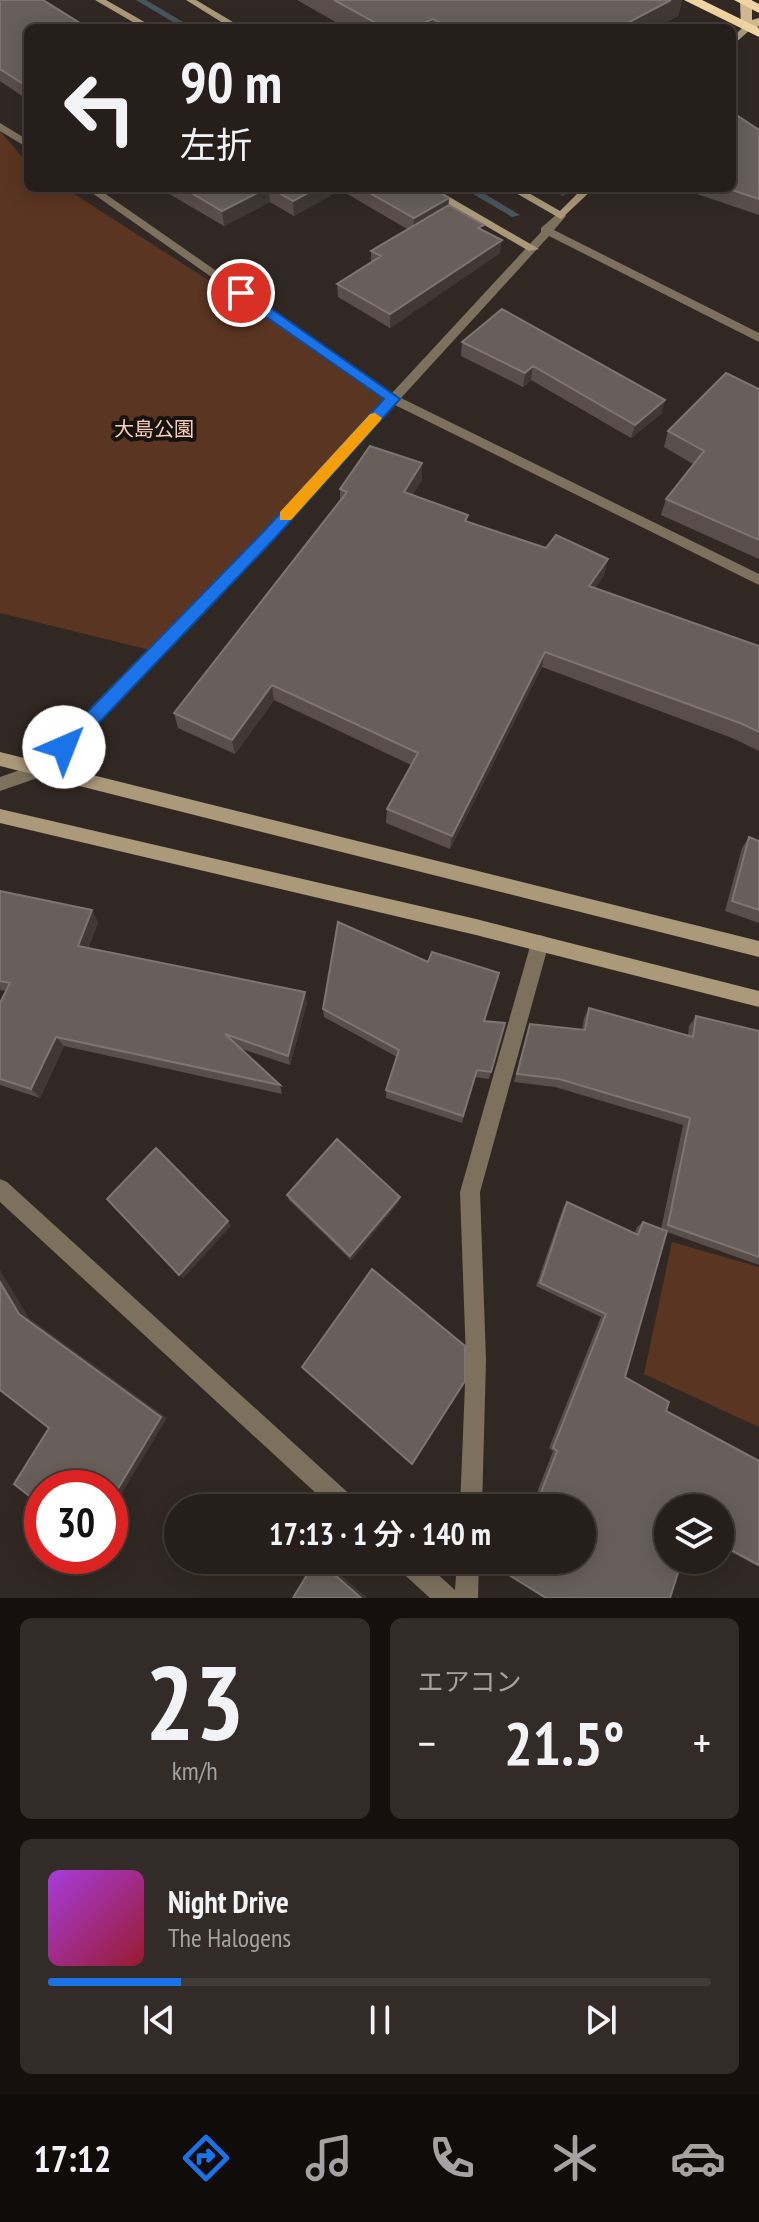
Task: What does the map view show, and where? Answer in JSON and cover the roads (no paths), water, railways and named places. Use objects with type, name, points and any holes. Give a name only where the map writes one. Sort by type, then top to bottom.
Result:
[{"type":"highway","points":[[691,0],[755,27]]},
{"type":"highway","points":[[743,0],[759,9]]},
{"type":"main road","points":[[743,0],[755,27]]},
{"type":"street","points":[[99,0],[143,24]]},
{"type":"street","points":[[190,0],[231,24]]},
{"type":"street","points":[[736,40],[755,27]]},
{"type":"street","points":[[0,126],[24,142]]},
{"type":"street","points":[[96,192],[393,399],[759,580]]},
{"type":"street","points":[[433,192],[533,249]]},
{"type":"street","points":[[519,192],[561,216]]},
{"type":"street","points":[[0,784],[43,769],[270,534],[533,249],[545,230],[585,192]]},
{"type":"street","points":[[545,230],[759,338]]},
{"type":"street","points":[[0,759],[759,949]]},
{"type":"street","points":[[0,816],[540,943],[759,999]]},
{"type":"street","points":[[471,1494],[476,1360],[470,1192],[540,943]]},
{"type":"street","points":[[0,1189],[333,1494]]},
{"type":"street","points":[[420,1574],[447,1598]]},
{"type":"street","points":[[466,1598],[467,1574]]},
{"type":"waterway","points":[[140,0],[182,24]]},
{"type":"waterway","points":[[475,192],[515,215]]},
{"type":"park label","name":"大島公園","points":[[154,429]]}]
